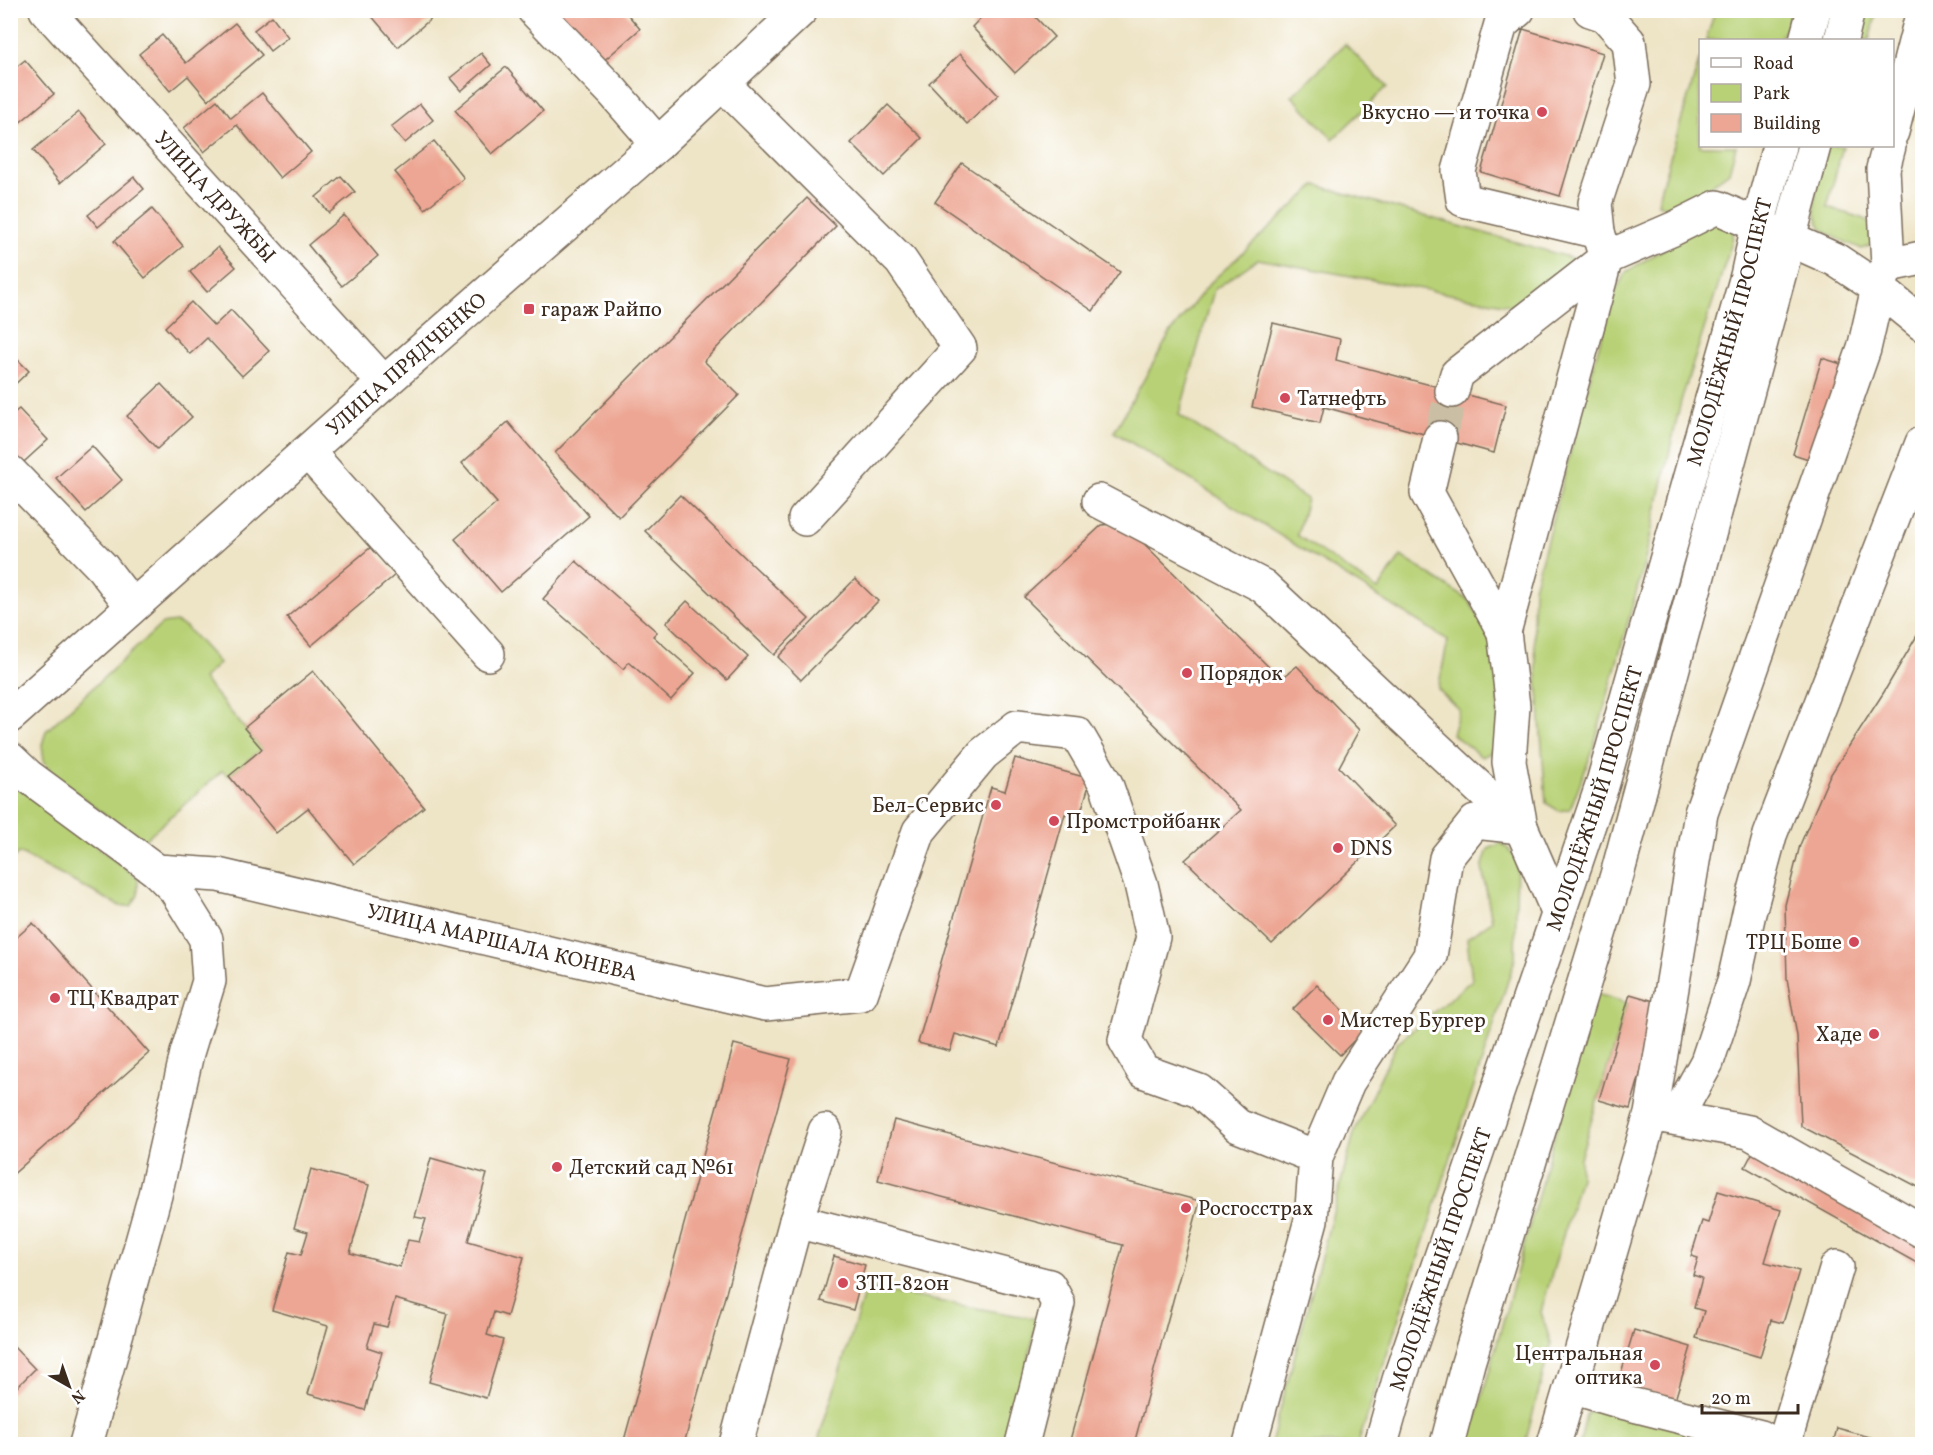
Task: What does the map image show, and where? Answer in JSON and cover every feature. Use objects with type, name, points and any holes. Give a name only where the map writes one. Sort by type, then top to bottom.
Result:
[{"type":"main road","name":"УЛИЦА ДРУЖБЫ","points":[[46,10],[384,383]]},
{"type":"main road","points":[[534,10],[613,92],[658,144]]},
{"type":"main road","name":"УЛИЦА ПРЯДЧЕНКО","points":[[10,716],[384,383],[658,144],[801,10]]},
{"type":"main road","points":[[1518,10],[1501,24],[1458,171],[1463,200],[1602,245]]},
{"type":"main road","points":[[1558,912],[1521,827],[1509,762],[1513,706],[1504,632],[1602,245],[1595,203],[1634,84],[1629,42],[1605,15],[1590,10]]},
{"type":"main road","points":[[1806,39],[1814,10]]},
{"type":"main road","points":[[1841,39],[1848,10]]},
{"type":"main road","points":[[1894,128],[1923,15]]},
{"type":"main road","points":[[722,83],[900,261],[960,348],[805,519]]},
{"type":"main road","name":"МОЛОДЁЖНЫЙ ПРОСПЕКТ","points":[[1380,1444],[1399,1380],[1602,786],[1747,276],[1779,147]]},
{"type":"main road","name":"МОЛОДЁЖНЫЙ ПРОСПЕКТ","points":[[1447,1444],[1468,1363],[1617,875],[1814,147]]},
{"type":"main road","points":[[1554,1444],[1571,1386],[1664,1116],[1701,813],[1864,349],[1883,276],[1883,169],[1889,147]]},
{"type":"main road","points":[[1452,391],[1457,374],[1602,245],[1673,229],[1717,207],[1836,260],[1883,276],[1923,324]]},
{"type":"main road","points":[[1883,276],[1923,258]]},
{"type":"main road","points":[[1440,438],[1427,493],[1504,632]]},
{"type":"main road","points":[[1664,1116],[1707,1062],[1734,981],[1770,835],[1923,443]]},
{"type":"main road","points":[[308,452],[488,654]]},
{"type":"main road","points":[[10,472],[102,567],[132,606]]},
{"type":"main road","points":[[1099,501],[1263,586],[1521,827]]},
{"type":"main road","name":"УЛИЦА МАРШАЛА КОНЕВА","points":[[157,871],[218,875],[765,1004],[861,993],[919,831],[983,754],[1017,727],[1077,734],[1106,784],[1141,884],[1153,937],[1125,1040],[1143,1071],[1199,1091],[1238,1126],[1316,1157]]},
{"type":"main road","points":[[10,759],[28,776],[157,871],[175,889],[206,939],[209,981],[188,1053],[155,1195],[86,1444]]},
{"type":"main road","points":[[1250,1444],[1311,1220],[1316,1157],[1348,1082],[1430,956],[1446,858],[1475,822],[1521,827]]},
{"type":"main road","points":[[1664,1116],[1749,1132],[1923,1231]]},
{"type":"main road","points":[[736,1444],[796,1221],[825,1131]]},
{"type":"main road","points":[[796,1221],[1049,1286],[1058,1303],[1022,1444]]},
{"type":"main road","points":[[1784,1444],[1837,1267]]},
{"type":"main road","points":[[1571,1386],[1622,1402],[1761,1437],[1772,1444]]},
{"type":"green space","points":[[1715,10],[1791,11],[1788,24],[1780,39],[1706,39]]},
{"type":"green space","points":[[1863,11],[1877,11],[1869,39],[1855,39]]},
{"type":"green space","points":[[1345,44],[1387,87],[1333,139],[1292,96]]},
{"type":"green space","points":[[1699,61],[1699,147],[1736,147],[1729,172],[1676,211],[1658,204]]},
{"type":"green space","points":[[1827,147],[1843,147],[1827,207],[1867,220],[1876,231],[1874,244],[1862,249],[1840,240],[1820,225],[1815,204],[1818,179]]},
{"type":"green space","points":[[1316,185],[1582,261],[1515,306],[1258,259],[1214,290],[1179,415],[1307,499],[1297,535],[1378,590],[1401,556],[1467,599],[1492,635],[1499,672],[1498,749],[1482,757],[1452,734],[1459,710],[1438,689],[1448,640],[1114,432],[1171,332],[1210,283]]},
{"type":"green space","points":[[1709,221],[1734,226],[1732,242],[1681,401],[1644,564],[1592,752],[1570,809],[1559,811],[1546,803],[1533,621],[1534,588],[1611,300],[1626,272]]},
{"type":"green space","points":[[176,622],[186,627],[219,663],[203,679],[262,749],[229,776],[222,771],[141,843],[55,776],[44,761],[42,745],[46,731],[162,624]]},
{"type":"green space","points":[[11,784],[15,784],[138,878],[138,895],[131,906],[120,906],[19,853],[11,860]]},
{"type":"green space","points":[[1502,843],[1517,858],[1515,959],[1358,1444],[1271,1444],[1355,1130],[1397,1043],[1472,980],[1467,938],[1492,921],[1482,868],[1488,849]]},
{"type":"green space","points":[[1594,993],[1627,1003],[1580,1158],[1580,1177],[1541,1312],[1551,1344],[1525,1444],[1469,1444]]},
{"type":"green space","points":[[866,1288],[1037,1319],[1011,1444],[833,1444],[819,1437]]},
{"type":"green space","points":[[1603,1407],[1755,1444],[1580,1444],[1586,1414]]},
{"type":"building","points":[[374,10],[441,10],[398,47],[370,14]]},
{"type":"building","points":[[554,10],[624,10],[640,29],[600,64]]},
{"type":"building","points":[[988,10],[1029,10],[1054,37],[1015,73],[972,27]]},
{"type":"building","points":[[272,16],[288,37],[270,51],[254,30]]},
{"type":"building","points":[[235,23],[262,55],[208,100],[188,76],[170,91],[139,54],[162,35],[186,63]]},
{"type":"building","name":"Вкусно — и точка","points":[[1523,29],[1603,53],[1560,196],[1481,172]]},
{"type":"building","points":[[481,53],[491,65],[461,91],[450,78]]},
{"type":"building","points":[[960,54],[998,95],[967,124],[929,83]]},
{"type":"building","points":[[25,60],[54,94],[18,124],[10,115],[10,72]]},
{"type":"building","points":[[506,67],[543,111],[492,154],[455,110]]},
{"type":"building","points":[[262,93],[311,152],[280,178],[237,125],[204,152],[184,128],[217,100],[231,118]]},
{"type":"building","points":[[420,104],[433,120],[405,143],[391,127]]},
{"type":"building","points":[[888,105],[922,138],[884,176],[851,143]]},
{"type":"building","points":[[79,112],[106,144],[60,183],[33,150]]},
{"type":"building","points":[[434,141],[464,178],[425,209],[395,172]]},
{"type":"building","points":[[962,163],[1120,272],[1093,311],[935,202]]},
{"type":"building","points":[[341,176],[355,192],[329,213],[316,197]]},
{"type":"building","points":[[134,177],[144,189],[98,227],[88,215]]},
{"type":"building","points":[[807,198],[836,226],[704,361],[739,395],[619,517],[555,453]]},
{"type":"building","points":[[152,209],[183,246],[145,278],[114,241]]},
{"type":"building","points":[[344,215],[378,256],[342,286],[308,245]]},
{"type":"building","points":[[218,247],[236,267],[207,292],[190,272]]},
{"type":"building","points":[[191,302],[214,326],[231,310],[269,351],[242,376],[207,338],[190,354],[165,327]]},
{"type":"building","points":[[1273,323],[1340,339],[1336,360],[1506,405],[1494,453],[1324,407],[1320,423],[1252,407]]},
{"type":"building","points":[[10,352],[29,371],[10,389]]},
{"type":"building","points":[[1822,358],[1851,367],[1821,463],[1793,454]]},
{"type":"building","points":[[161,384],[192,417],[157,449],[127,416]]},
{"type":"building","points":[[19,409],[48,440],[15,470],[10,466],[10,416]]},
{"type":"building","points":[[508,422],[589,516],[501,592],[455,539],[497,503],[462,463]]},
{"type":"building","points":[[92,446],[122,480],[86,512],[56,478]]},
{"type":"building","points":[[680,495],[809,619],[774,655],[645,531]]},
{"type":"building","name":"Порядок","points":[[1123,523],[1281,679],[1297,666],[1359,730],[1339,767],[1395,826],[1272,944],[1185,860],[1241,810],[1024,597],[1102,525]]},
{"type":"building","points":[[371,547],[395,575],[311,646],[287,617]]},
{"type":"building","points":[[576,561],[657,632],[653,636],[695,673],[671,700],[629,662],[623,669],[543,599]]},
{"type":"building","points":[[855,579],[878,601],[801,680],[778,657]]},
{"type":"building","points":[[687,601],[748,657],[727,680],[666,623]]},
{"type":"building","name":"ТРЦ Боше","points":[[1922,627],[1922,1189],[1801,1126],[1797,1036],[1787,979],[1785,905],[1800,845],[1829,777],[1884,692]]},
{"type":"building","points":[[313,671],[424,807],[354,864],[308,808],[276,833],[229,776],[262,749],[244,728]]},
{"type":"building","points":[[1015,758],[1091,779],[1079,818],[1065,814],[999,1047],[955,1034],[950,1051],[918,1043],[991,787],[1005,791]]},
{"type":"building","name":"ТЦ Квадрат","points":[[33,923],[149,1053],[10,1177],[10,943]]},
{"type":"building","name":"Мистер Бургер","points":[[1317,985],[1363,1031],[1340,1055],[1293,1009]]},
{"type":"building","points":[[1630,994],[1661,1003],[1630,1109],[1599,1100]]},
{"type":"building","points":[[734,1044],[791,1059],[684,1444],[623,1444]]},
{"type":"building","points":[[894,1120],[1200,1201],[1134,1444],[1069,1444],[1123,1245],[878,1180]]},
{"type":"building","points":[[1754,1150],[1922,1245],[1922,1266],[1745,1167]]},
{"type":"building","points":[[431,1158],[487,1174],[468,1241],[524,1257],[507,1316],[494,1312],[487,1335],[503,1340],[486,1398],[429,1382],[448,1314],[395,1299],[387,1327],[374,1324],[367,1347],[382,1352],[365,1410],[308,1394],[328,1326],[272,1310],[289,1252],[301,1255],[308,1232],[294,1228],[311,1169],[369,1185],[350,1253],[400,1267],[408,1240],[419,1242],[426,1219],[415,1217]]},
{"type":"building","points":[[1718,1191],[1781,1210],[1765,1262],[1799,1271],[1783,1323],[1771,1320],[1760,1357],[1696,1338],[1704,1311],[1694,1308],[1702,1278],[1693,1275],[1698,1258],[1691,1256],[1702,1221],[1708,1223]]},
{"type":"building","name":"ЗТП-820н","points":[[834,1256],[865,1265],[853,1310],[821,1301]]},
{"type":"building","name":"Центральная оптика","points":[[1634,1330],[1691,1347],[1675,1400],[1618,1383]]},
{"type":"building","points":[[10,1343],[35,1369],[10,1394]]},
{"type":"building","points":[[1837,1428],[1895,1444],[1833,1444]]},
{"type":"tunnel","points":[[1440,438],[1452,391]]},
{"type":"place","name":"Вкусно — и точка","points":[[1542,112]]},
{"type":"place","name":"гараж Райпо","points":[[529,309]]},
{"type":"place","name":"Татнефть","points":[[1285,398]]},
{"type":"place","name":"Порядок","points":[[1187,673]]},
{"type":"place","name":"Бел-Сервис","points":[[996,805]]},
{"type":"place","name":"Промстройбанк","points":[[1054,821]]},
{"type":"place","name":"DNS","points":[[1338,848]]},
{"type":"place","name":"ТРЦ Боше","points":[[1854,942]]},
{"type":"place","name":"ТЦ Квадрат","points":[[55,998]]},
{"type":"place","name":"Мистер Бургер","points":[[1328,1020]]},
{"type":"place","name":"Хаде","points":[[1874,1034]]},
{"type":"place","name":"Детский сад №61","points":[[557,1167]]},
{"type":"place","name":"Росгосстрах","points":[[1186,1208]]},
{"type":"place","name":"ЗТП-820н","points":[[843,1283]]},
{"type":"place","name":"Центральная оптика","points":[[1655,1365]]}]
